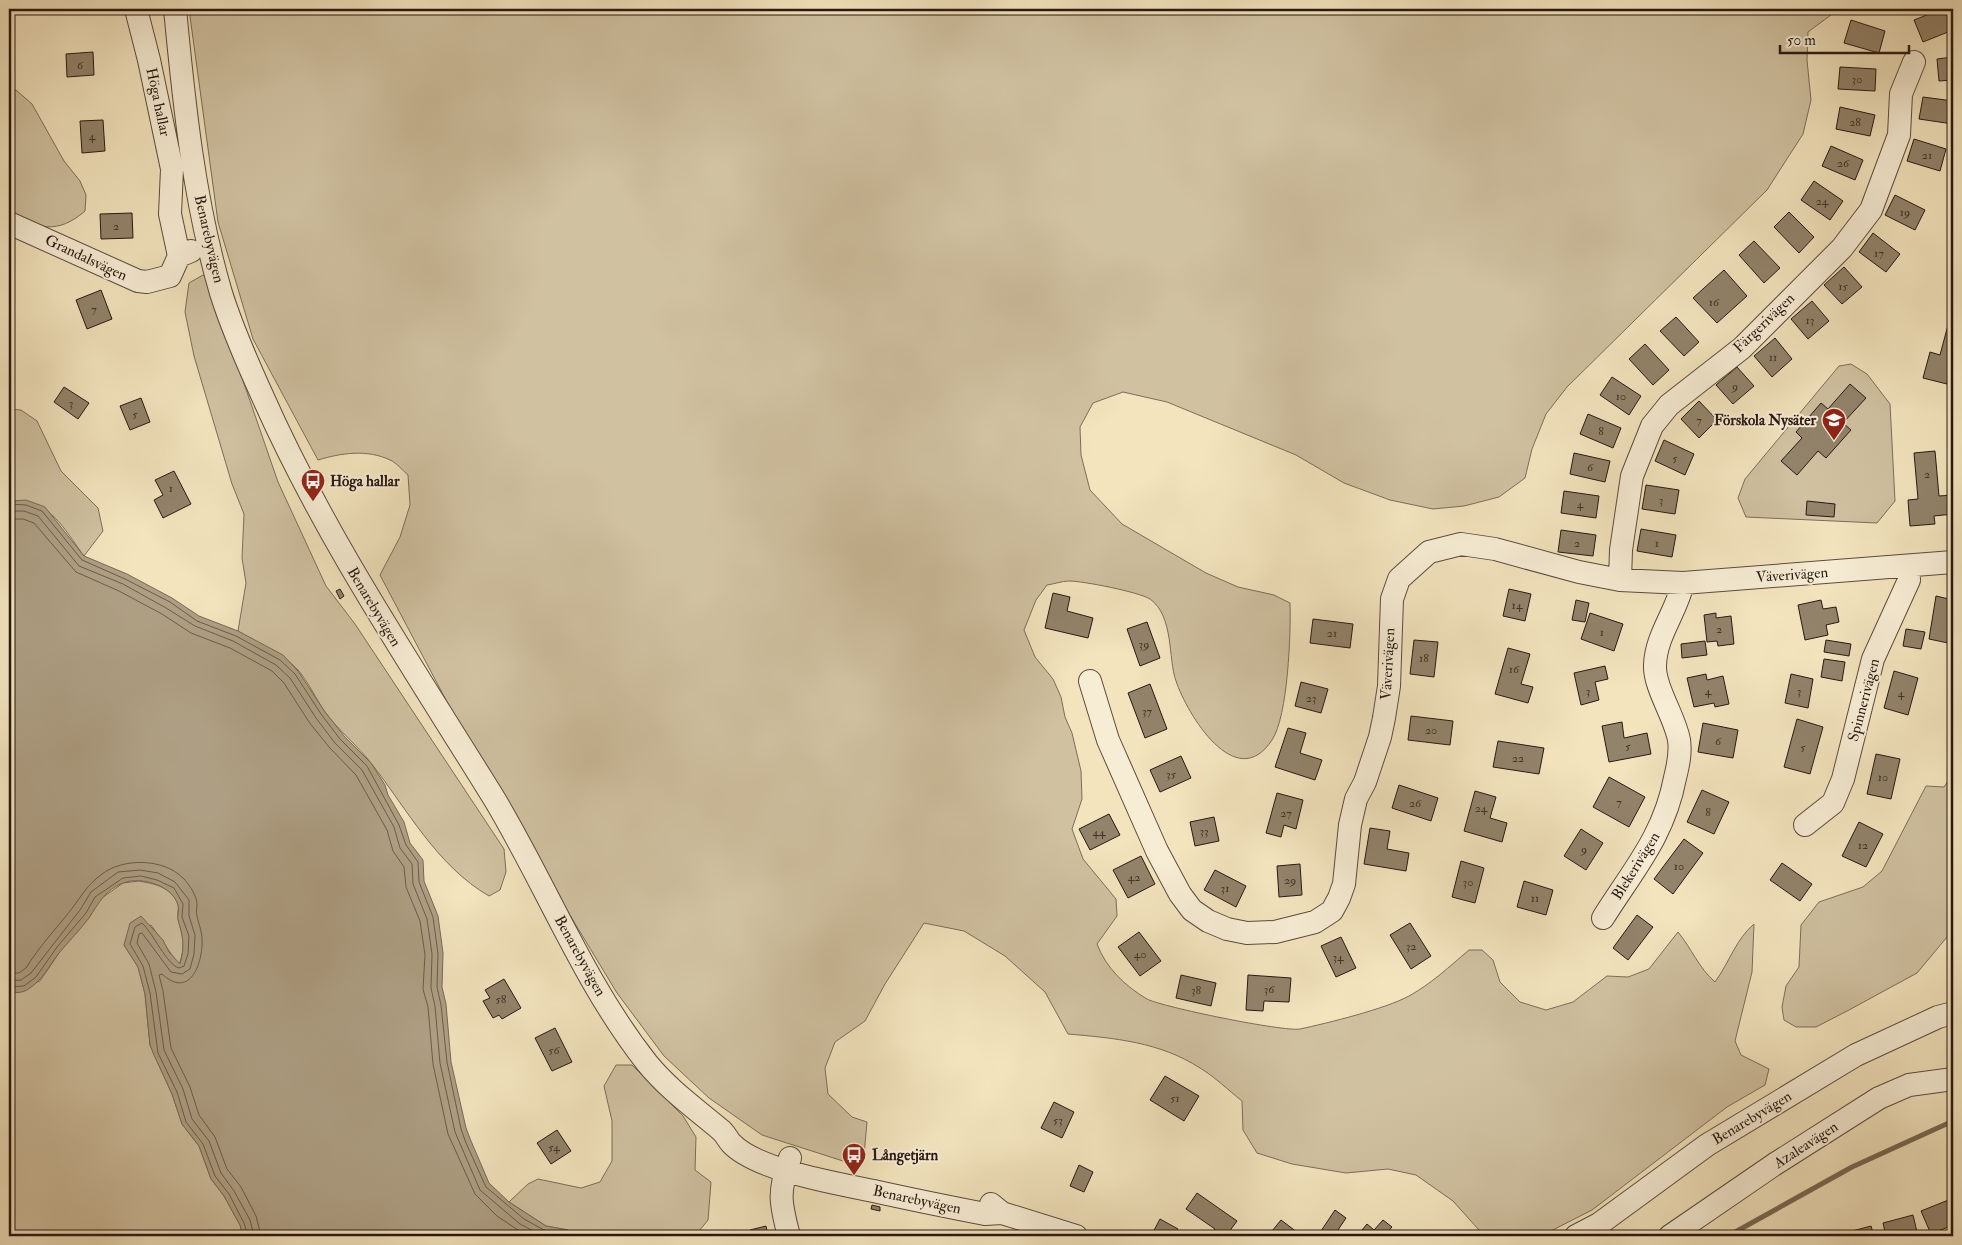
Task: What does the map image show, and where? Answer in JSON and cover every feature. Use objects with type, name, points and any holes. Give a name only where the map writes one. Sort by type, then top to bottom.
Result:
[{"type":"street","name":"Höga hallar","points":[[136,9],[172,169],[170,214],[179,256]]},
{"type":"street","name":"Benarebyvägen","points":[[175,9],[190,143],[210,249],[222,297],[247,362],[304,485],[342,553],[405,658],[497,804],[604,1000],[648,1064],[678,1096],[726,1134],[739,1135],[787,1164],[988,1202],[1002,1212],[1076,1236]]},
{"type":"street","name":"Färgerivägen","points":[[1620,580],[1622,541],[1632,476],[1652,426],[1669,405],[1742,348],[1842,248],[1871,210],[1899,135],[1901,94],[1914,62]]},
{"type":"street","name":"Grandalsvägen","points":[[9,223],[138,282],[148,282],[170,276],[179,256]]},
{"type":"street","points":[[179,256],[187,251],[210,249]]},
{"type":"street","name":"Väverivägen","points":[[1090,682],[1108,740],[1157,851],[1180,894],[1192,910],[1208,921],[1227,929],[1247,933],[1296,928],[1315,922],[1332,911],[1340,898],[1344,884],[1350,825],[1356,799],[1365,782],[1380,737],[1384,718],[1389,686],[1392,599],[1399,579],[1429,552],[1461,544],[1495,549],[1579,572],[1620,580],[1683,583],[1953,562]]},
{"type":"street","name":"Spinnerivägen","points":[[1805,825],[1833,803],[1843,779],[1873,659],[1909,580],[1908,566]]},
{"type":"street","name":"Blekerivägen","points":[[1603,918],[1652,845],[1666,815],[1674,783],[1679,742],[1654,666],[1664,630],[1680,597],[1683,583]]},
{"type":"street","name":"Benarebyvägen","points":[[1576,1236],[1599,1224],[1715,1140],[1856,1055],[1948,1012]]},
{"type":"street","name":"Azaleavägen","points":[[1670,1236],[1775,1164],[1879,1098],[1909,1085],[1953,1079]]},
{"type":"street","points":[[787,1164],[780,1196],[788,1236]]},
{"type":"shaded area","points":[[189,9],[1839,9],[1808,32],[1807,60],[1811,100],[1803,134],[1767,190],[1567,387],[1546,414],[1532,449],[1525,478],[1499,497],[1464,506],[1433,509],[1390,500],[1344,483],[1296,455],[1167,402],[1123,392],[1093,403],[1080,427],[1081,455],[1090,490],[1122,524],[1206,573],[1238,587],[1274,595],[1290,603],[1289,653],[1282,713],[1272,740],[1258,755],[1243,759],[1229,754],[1215,744],[1202,729],[1191,712],[1176,681],[1167,627],[1158,607],[1150,599],[1123,590],[1076,581],[1047,585],[1036,600],[1024,630],[1035,657],[1053,679],[1061,697],[1065,717],[1072,733],[1081,771],[1082,799],[1072,829],[1083,859],[1116,899],[1117,916],[1097,944],[1117,976],[1147,999],[1223,1018],[1271,1027],[1300,1029],[1356,1015],[1399,1001],[1425,986],[1469,950],[1482,950],[1493,960],[1500,982],[1520,1002],[1546,1010],[1573,1002],[1607,976],[1628,977],[1649,969],[1678,932],[1704,970],[1715,982],[1737,944],[1754,924],[1752,972],[1735,1041],[1741,1055],[1769,1069],[1765,1085],[1727,1107],[1592,1210],[1541,1236],[1491,1236],[1479,1230],[1453,1201],[1416,1175],[1388,1169],[1346,1173],[1292,1164],[1257,1153],[1243,1130],[1242,1101],[1206,1072],[1185,1059],[1153,1047],[1102,1037],[1068,1034],[1045,992],[1005,956],[964,931],[924,923],[885,984],[865,1021],[835,1042],[825,1068],[828,1094],[852,1117],[867,1122],[864,1155],[843,1161],[762,1135],[709,1098],[664,1056],[617,993],[562,902],[447,702],[380,575],[400,537],[410,505],[408,475],[393,461],[372,454],[345,454],[318,460],[253,339],[218,222]]},
{"type":"shaded area","points":[[9,90],[16,90],[32,104],[64,161],[80,181],[86,195],[85,211],[66,224],[48,227],[39,226],[9,214]]},
{"type":"shaded area","points":[[203,275],[213,284],[220,314],[278,482],[326,586],[355,624],[504,849],[506,872],[500,890],[489,896],[470,884],[438,853],[371,763],[325,712],[298,670],[285,658],[238,631],[246,583],[242,558],[244,514],[232,484],[194,356],[185,312],[189,283]]},
{"type":"shaded area","name":"Förskola Nysäter","points":[[1851,364],[1867,374],[1890,404],[1895,501],[1877,523],[1746,517],[1738,498],[1745,479],[1839,366]]},
{"type":"shaded area","points":[[9,409],[21,410],[37,421],[61,471],[98,508],[103,531],[84,556],[62,526],[46,510],[25,502],[12,501],[9,495]]},
{"type":"shaded area","points":[[1953,774],[1952,931],[1917,973],[1849,1010],[1816,1027],[1796,1027],[1784,1020],[1782,1007],[1786,986],[1799,967],[1801,925],[1819,902],[1863,887],[1882,871],[1926,786],[1944,787]]},
{"type":"shaded area","points":[[139,881],[162,887],[175,898],[178,904],[178,919],[183,942],[179,965],[151,925],[124,945],[138,967],[145,994],[150,1045],[172,1094],[182,1124],[199,1146],[211,1179],[224,1196],[240,1225],[243,1236],[9,1236],[9,992],[40,981],[61,950],[90,916],[99,900],[123,883]]},
{"type":"shaded area","points":[[616,1065],[632,1065],[683,1116],[696,1137],[695,1170],[711,1182],[708,1220],[695,1236],[571,1236],[568,1230],[546,1226],[509,1202],[528,1184],[538,1179],[581,1188],[600,1182],[612,1161],[612,1121],[604,1086]]},
{"type":"water","points":[[9,495],[12,501],[26,500],[45,507],[84,556],[127,574],[172,598],[199,616],[238,631],[283,655],[298,671],[325,712],[344,736],[371,763],[404,822],[410,843],[423,860],[424,881],[438,916],[443,953],[442,987],[446,1004],[451,1062],[466,1128],[471,1141],[489,1183],[509,1202],[546,1226],[568,1230],[571,1236],[243,1236],[240,1225],[224,1196],[211,1179],[199,1146],[182,1124],[172,1094],[150,1045],[145,994],[138,967],[124,945],[130,923],[141,916],[163,940],[169,952],[180,964],[183,942],[178,920],[179,907],[175,898],[163,887],[147,882],[130,881],[112,889],[37,982],[25,991],[9,992]]},
{"type":"building","points":[[1942,9],[1947,9],[1953,30],[1923,42],[1914,20]]},
{"type":"building","points":[[1851,20],[1885,31],[1879,53],[1844,43]]},
{"type":"building","points":[[93,52],[94,75],[67,77],[66,54]]},
{"type":"building","points":[[1953,57],[1953,80],[1939,81],[1937,59]]},
{"type":"building","points":[[1840,67],[1876,69],[1875,91],[1838,89]]},
{"type":"building","points":[[1923,97],[1953,101],[1953,124],[1919,119]]},
{"type":"building","points":[[1840,107],[1875,115],[1870,136],[1836,129]]},
{"type":"building","points":[[103,120],[105,151],[82,153],[80,121]]},
{"type":"building","points":[[1914,139],[1946,149],[1940,171],[1907,161]]},
{"type":"building","points":[[1831,146],[1863,160],[1855,180],[1822,166]]},
{"type":"building","points":[[1814,181],[1843,201],[1830,220],[1801,200]]},
{"type":"building","points":[[1895,195],[1925,210],[1915,230],[1885,215]]},
{"type":"building","points":[[1789,212],[1814,237],[1799,253],[1774,227]]},
{"type":"building","points":[[132,213],[133,238],[101,239],[100,214]]},
{"type":"building","points":[[1873,233],[1900,254],[1886,272],[1859,252]]},
{"type":"building","points":[[1754,241],[1780,268],[1764,283],[1739,255]]},
{"type":"building","points":[[1844,267],[1862,287],[1842,304],[1824,285]]},
{"type":"building","points":[[1724,270],[1747,296],[1717,323],[1693,298]]},
{"type":"building","points":[[101,290],[112,319],[87,329],[76,300]]},
{"type":"building","points":[[1812,301],[1829,321],[1808,339],[1791,319]]},
{"type":"building","points":[[1952,310],[1953,377],[1949,376],[1947,384],[1923,378],[1930,352],[1940,355]]},
{"type":"building","points":[[1676,317],[1699,342],[1684,356],[1660,331]]},
{"type":"building","points":[[1775,338],[1792,359],[1772,377],[1754,356]]},
{"type":"building","points":[[1645,344],[1669,370],[1653,385],[1629,359]]},
{"type":"building","points":[[1737,367],[1754,386],[1733,404],[1716,385]]},
{"type":"building","points":[[1612,377],[1641,396],[1629,415],[1600,395]]},
{"type":"building","points":[[1850,384],[1866,398],[1843,423],[1851,430],[1826,458],[1818,451],[1797,475],[1781,461],[1802,438],[1796,432],[1821,403],[1828,409]]},
{"type":"building","points":[[64,387],[89,403],[78,419],[54,402]]},
{"type":"building","points":[[141,398],[150,422],[130,430],[120,406]]},
{"type":"building","points":[[1699,401],[1717,420],[1699,438],[1681,419]]},
{"type":"building","points":[[1588,414],[1621,428],[1613,448],[1580,434]]},
{"type":"building","points":[[1664,440],[1694,454],[1685,475],[1655,461]]},
{"type":"building","points":[[1935,451],[1939,496],[1953,495],[1953,514],[1934,516],[1935,524],[1910,526],[1908,500],[1918,499],[1914,453]]},
{"type":"building","points":[[1574,453],[1610,461],[1605,482],[1570,474]]},
{"type":"building","points":[[174,471],[191,504],[163,518],[154,500],[163,495],[155,480]]},
{"type":"building","points":[[1646,485],[1679,490],[1675,514],[1642,509]]},
{"type":"building","points":[[1564,491],[1599,496],[1596,518],[1561,513]]},
{"type":"building","points":[[1807,501],[1835,504],[1834,517],[1806,515]]},
{"type":"building","points":[[1641,529],[1676,535],[1672,557],[1637,551]]},
{"type":"building","points":[[1561,530],[1596,535],[1593,556],[1558,552]]},
{"type":"building","points":[[340,589],[344,596],[340,599],[336,591]]},
{"type":"building","points":[[1509,589],[1531,594],[1525,621],[1503,616]]},
{"type":"building","points":[[1053,593],[1070,597],[1067,611],[1093,618],[1088,638],[1045,628]]},
{"type":"building","points":[[1936,596],[1953,600],[1953,644],[1929,639]]},
{"type":"building","points":[[1576,600],[1589,603],[1585,622],[1572,620]]},
{"type":"building","points":[[1821,600],[1823,609],[1836,607],[1839,622],[1826,625],[1828,635],[1805,640],[1798,605]]},
{"type":"building","points":[[1590,613],[1623,624],[1614,651],[1581,639]]},
{"type":"building","points":[[1716,613],[1716,618],[1731,616],[1734,644],[1718,646],[1717,641],[1707,642],[1704,615]]},
{"type":"building","points":[[1313,619],[1353,624],[1350,648],[1310,643]]},
{"type":"building","points":[[1147,622],[1160,658],[1140,666],[1127,629]]},
{"type":"building","points":[[1906,629],[1925,632],[1921,649],[1903,646]]},
{"type":"building","points":[[1414,640],[1438,642],[1434,677],[1410,674]]},
{"type":"building","points":[[1826,640],[1851,644],[1849,656],[1824,652]]},
{"type":"building","points":[[1705,641],[1707,655],[1682,658],[1681,644]]},
{"type":"building","points":[[1508,648],[1530,654],[1521,684],[1533,687],[1528,703],[1495,694]]},
{"type":"building","points":[[1824,659],[1845,662],[1842,681],[1821,677]]},
{"type":"building","points":[[1605,666],[1608,679],[1595,682],[1599,700],[1581,705],[1574,673]]},
{"type":"building","points":[[1894,671],[1918,678],[1908,715],[1884,708]]},
{"type":"building","points":[[1706,674],[1707,680],[1723,676],[1729,704],[1715,707],[1714,703],[1694,707],[1687,678]]},
{"type":"building","points":[[1791,674],[1813,679],[1808,708],[1785,703]]},
{"type":"building","points":[[1301,682],[1328,689],[1321,713],[1295,706]]},
{"type":"building","points":[[1150,684],[1167,729],[1145,738],[1128,693]]},
{"type":"building","points":[[1411,716],[1453,721],[1450,745],[1408,740]]},
{"type":"building","points":[[1797,719],[1823,727],[1810,774],[1784,767]]},
{"type":"building","points":[[1622,722],[1624,738],[1647,733],[1651,754],[1609,762],[1602,726]]},
{"type":"building","points":[[1703,723],[1738,730],[1733,758],[1698,752]]},
{"type":"building","points":[[1288,728],[1306,733],[1300,753],[1322,760],[1315,780],[1275,767]]},
{"type":"building","points":[[1498,741],[1544,748],[1539,774],[1493,767]]},
{"type":"building","points":[[1876,754],[1900,759],[1891,799],[1867,794]]},
{"type":"building","points":[[1181,756],[1191,778],[1160,792],[1150,770]]},
{"type":"building","points":[[1609,777],[1645,797],[1629,827],[1593,807]]},
{"type":"building","points":[[1399,785],[1438,798],[1431,821],[1392,808]]},
{"type":"building","points":[[1702,790],[1729,802],[1714,834],[1687,822]]},
{"type":"building","points":[[1475,791],[1496,797],[1490,818],[1507,823],[1502,842],[1464,831]]},
{"type":"building","points":[[1277,793],[1303,800],[1296,829],[1284,825],[1281,837],[1266,833]]},
{"type":"building","points":[[1109,814],[1120,835],[1090,850],[1079,829]]},
{"type":"building","points":[[1214,817],[1219,841],[1195,846],[1190,822]]},
{"type":"building","points":[[1859,822],[1883,834],[1866,867],[1842,856]]},
{"type":"building","points":[[1370,828],[1390,831],[1387,849],[1409,853],[1406,871],[1364,864]]},
{"type":"building","points":[[1581,829],[1603,843],[1586,870],[1564,856]]},
{"type":"building","points":[[1684,839],[1703,853],[1673,894],[1654,879]]},
{"type":"building","points":[[1141,856],[1155,884],[1128,898],[1113,870]]},
{"type":"building","points":[[1461,861],[1484,868],[1475,903],[1452,897]]},
{"type":"building","points":[[1782,863],[1812,884],[1800,901],[1770,880]]},
{"type":"building","points":[[1300,864],[1302,895],[1279,897],[1277,866]]},
{"type":"building","points":[[1215,870],[1246,886],[1236,907],[1204,890]]},
{"type":"building","points":[[1524,881],[1553,890],[1546,915],[1517,907]]},
{"type":"building","points":[[1637,915],[1653,927],[1628,960],[1613,948]]},
{"type":"building","points":[[1410,923],[1431,956],[1411,969],[1390,935]]},
{"type":"building","points":[[1139,932],[1161,961],[1140,976],[1118,947]]},
{"type":"building","points":[[1341,937],[1356,968],[1336,977],[1321,946]]},
{"type":"building","points":[[1181,975],[1216,983],[1211,1006],[1176,998]]},
{"type":"building","points":[[1248,975],[1291,978],[1289,1002],[1264,1001],[1263,1011],[1246,1010]]},
{"type":"building","points":[[504,979],[521,1008],[502,1019],[499,1015],[493,1018],[483,1001],[490,998],[485,990]]},
{"type":"building","points":[[555,1028],[572,1062],[552,1071],[535,1038]]},
{"type":"building","points":[[1165,1076],[1199,1096],[1184,1121],[1150,1100]]},
{"type":"building","points":[[1054,1102],[1074,1112],[1062,1138],[1041,1128]]},
{"type":"building","points":[[557,1130],[571,1151],[551,1164],[537,1143]]},
{"type":"building","points":[[1079,1165],[1093,1172],[1084,1192],[1070,1186]]},
{"type":"building","points":[[1197,1193],[1237,1221],[1226,1236],[1215,1236],[1212,1234],[1215,1229],[1186,1209]]},
{"type":"building","points":[[1951,1199],[1953,1205],[1953,1225],[1931,1234],[1921,1211]]},
{"type":"building","points":[[872,1205],[880,1207],[880,1211],[871,1209]]},
{"type":"building","points":[[1335,1210],[1346,1218],[1334,1236],[1329,1236],[1321,1231]]},
{"type":"building","points":[[1913,1215],[1918,1236],[1886,1236],[1883,1223]]},
{"type":"building","points":[[1160,1219],[1178,1229],[1174,1236],[1151,1236]]},
{"type":"building","points":[[1281,1220],[1302,1236],[1268,1236]]},
{"type":"building","points":[[1383,1220],[1392,1227],[1384,1236],[1357,1236],[1367,1224],[1374,1230]]},
{"type":"building","points":[[766,1226],[768,1236],[751,1236],[750,1230]]},
{"type":"building","points":[[1871,1226],[1874,1236],[1842,1236],[1841,1234]]},
{"type":"building","points":[[1343,1231],[1350,1236],[1339,1236]]},
{"type":"waterway","points":[[1728,1236],[1852,1167],[1953,1121]]},
{"type":"place","name":"Förskola Nysäter","points":[[1834,441]]},
{"type":"place","name":"Höga hallar","points":[[313,502]]},
{"type":"place","name":"Långetjärn","points":[[854,1176]]}]
